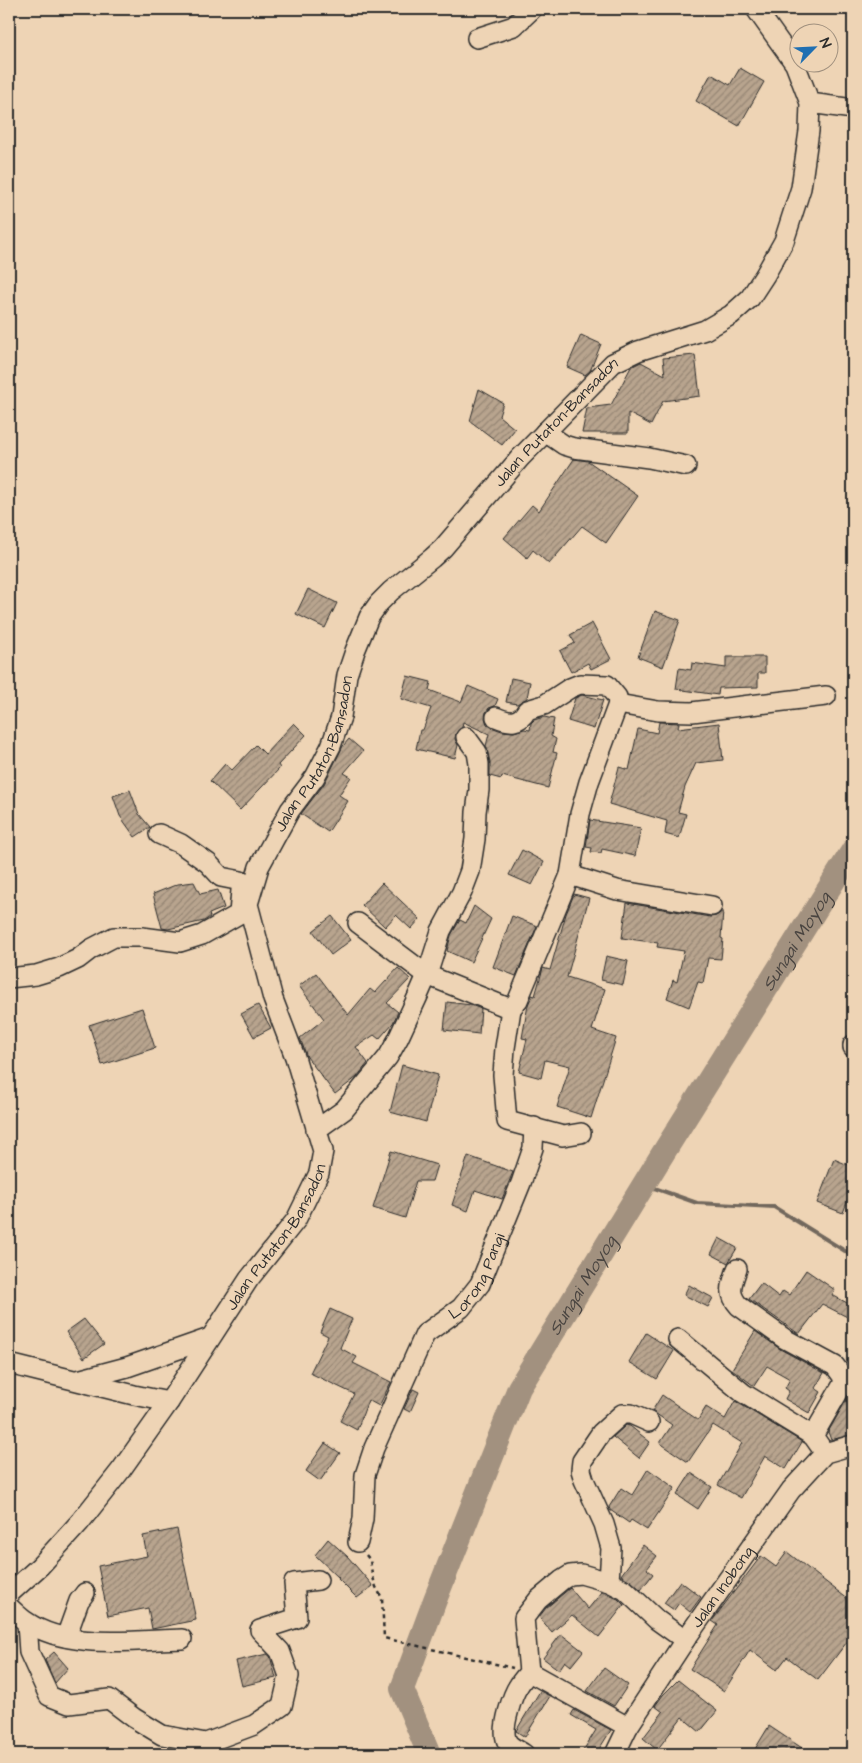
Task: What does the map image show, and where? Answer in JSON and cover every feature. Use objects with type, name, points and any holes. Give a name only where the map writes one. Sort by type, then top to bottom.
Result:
[{"type":"street","points":[[477,38],[514,26],[532,9]]},
{"type":"street","name":"Jalan Putaton-Bansadon","points":[[9,1594],[40,1566],[80,1522],[121,1470],[169,1402],[249,1279],[296,1220],[319,1173],[323,1151],[295,1057],[273,999],[248,904],[248,879],[259,866],[290,810],[314,777],[331,746],[341,717],[348,674],[369,617],[391,591],[443,548],[520,458],[613,362],[638,351],[705,330],[731,315],[750,298],[765,276],[784,241],[801,188],[809,131],[810,103],[795,64],[756,9]]},
{"type":"street","points":[[810,103],[853,109]]},
{"type":"street","points":[[545,432],[564,445],[574,448],[649,458],[686,466]]},
{"type":"street","points":[[496,717],[505,721],[518,721],[523,718],[527,710],[544,705],[570,688],[580,684],[607,685],[617,697],[618,704],[586,790],[580,814],[570,876],[518,1000],[511,1010],[505,1048],[503,1075],[507,1121],[563,1136],[581,1133]]},
{"type":"street","points":[[618,704],[658,711],[692,712],[826,696]]},
{"type":"street","points":[[316,1130],[344,1110],[388,1057],[398,1040],[427,974],[441,931],[462,892],[470,871],[473,856],[479,790],[479,764],[476,752],[466,737]]},
{"type":"street","points":[[9,978],[36,975],[59,968],[114,937],[142,937],[180,942],[202,935],[239,914],[248,879],[221,877],[208,863],[191,851],[166,836],[159,834]]},
{"type":"street","points":[[570,876],[617,890],[712,906]]},
{"type":"street","points":[[358,924],[427,974],[511,1010]]},
{"type":"street","name":"Lorong Pangi","points":[[358,1542],[363,1519],[365,1475],[374,1448],[425,1334],[460,1308],[480,1284],[521,1183],[533,1148],[534,1128]]},
{"type":"street","points":[[737,1269],[730,1288],[739,1306],[785,1339],[835,1366],[843,1377],[843,1384],[840,1390],[813,1436]]},
{"type":"street","points":[[74,1381],[127,1367],[210,1338]]},
{"type":"street","points":[[678,1339],[743,1393],[813,1436],[825,1453],[853,1445]]},
{"type":"street","points":[[9,1364],[134,1396],[169,1402]]},
{"type":"street","points":[[609,1582],[610,1548],[604,1524],[584,1480],[582,1462],[601,1433],[622,1414],[631,1414],[649,1422]]},
{"type":"street","name":"Jalan Inobong","points":[[615,1754],[628,1727],[685,1640],[782,1503],[825,1453]]},
{"type":"street","points":[[524,1754],[510,1745],[506,1739],[506,1722],[518,1686],[529,1672],[524,1618],[538,1600],[562,1580],[570,1576],[587,1575],[609,1582],[625,1590],[657,1620],[685,1640]]},
{"type":"street","points":[[27,1623],[29,1652],[49,1696],[69,1704],[109,1699],[134,1718],[162,1735],[206,1743],[254,1724],[282,1706],[288,1676],[280,1651],[260,1630],[297,1618],[294,1583],[318,1580]]},
{"type":"street","points":[[66,1637],[79,1601],[85,1593]]},
{"type":"street","points":[[9,1607],[27,1623],[50,1633],[66,1637],[94,1641],[182,1639]]},
{"type":"street","points":[[529,1672],[628,1727]]},
{"type":"path","points":[[358,1542],[370,1560],[372,1574],[382,1598],[384,1638],[529,1672]]},
{"type":"building","points":[[740,68],[764,82],[739,126],[696,101],[711,74],[730,85]]},
{"type":"building","points":[[581,335],[601,344],[590,371],[585,375],[567,367]]},
{"type":"building","points":[[695,355],[700,396],[663,401],[651,425],[628,413],[628,433],[582,433],[587,408],[611,405],[631,367],[641,362],[665,375],[663,358]]},
{"type":"building","points":[[479,389],[503,403],[499,416],[515,429],[502,445],[470,421]]},
{"type":"building","points":[[574,459],[588,461],[638,496],[606,543],[582,526],[549,564],[533,550],[527,558],[504,538],[532,505],[539,511]]},
{"type":"building","points":[[308,589],[337,603],[325,628],[296,614]]},
{"type":"building","points":[[655,611],[680,620],[663,667],[638,657]]},
{"type":"building","points":[[592,623],[611,659],[591,669],[588,663],[571,672],[560,651],[575,643],[570,635]]},
{"type":"building","points":[[726,657],[765,657],[765,673],[758,673],[758,687],[719,688],[718,695],[676,689],[679,668],[691,670],[692,663],[726,668]]},
{"type":"building","points":[[407,676],[431,682],[429,690],[461,702],[468,686],[498,699],[495,706],[489,708],[486,712],[485,718],[487,724],[502,731],[530,730],[531,723],[534,720],[544,717],[554,719],[551,736],[556,739],[553,752],[557,753],[548,788],[502,776],[501,779],[490,776],[490,762],[486,746],[489,734],[463,722],[462,727],[456,733],[455,739],[458,745],[455,758],[416,749],[420,730],[423,730],[431,708],[401,699]]},
{"type":"building","points":[[511,678],[530,682],[527,698],[517,704],[506,702]]},
{"type":"building","points":[[582,695],[603,700],[594,729],[568,721],[575,698]]},
{"type":"building","points":[[659,722],[679,723],[678,728],[719,723],[723,760],[696,763],[685,787],[678,812],[686,814],[679,838],[665,834],[667,821],[609,804],[619,767],[629,770],[638,729],[657,733]]},
{"type":"building","points":[[294,723],[306,735],[278,765],[280,768],[240,810],[210,781],[225,764],[232,770],[256,745],[265,754]]},
{"type":"building","points":[[349,739],[363,751],[344,773],[351,777],[339,795],[348,801],[328,832],[301,814],[324,784],[343,746]]},
{"type":"building","points":[[130,790],[139,814],[150,827],[135,837],[120,816],[113,796]]},
{"type":"building","points":[[590,820],[641,828],[635,856],[602,849],[601,853],[591,852],[592,848],[586,847]]},
{"type":"building","points":[[522,850],[544,862],[532,885],[509,875]]},
{"type":"building","points":[[194,882],[200,894],[218,890],[224,908],[209,914],[210,917],[204,921],[168,929],[162,928],[153,894],[178,884]]},
{"type":"building","points":[[382,883],[420,919],[411,929],[396,915],[385,927],[362,905]]},
{"type":"building","points":[[574,894],[589,898],[567,977],[605,989],[592,1030],[616,1038],[591,1118],[557,1107],[570,1066],[545,1060],[541,1078],[519,1072],[527,1039],[522,1038],[528,1005],[532,995],[535,996],[543,968],[550,970],[566,914]]},
{"type":"building","points":[[627,903],[710,917],[716,916],[723,911],[721,959],[708,958],[703,983],[698,982],[689,1007],[667,998],[673,980],[677,982],[684,951],[657,947],[658,943],[622,938]]},
{"type":"building","points":[[474,906],[491,919],[471,962],[447,951],[451,935],[460,920],[466,923]]},
{"type":"building","points":[[332,916],[351,940],[331,955],[313,931]]},
{"type":"building","points":[[512,916],[537,926],[516,976],[493,967]]},
{"type":"building","points":[[606,956],[628,961],[623,985],[601,980]]},
{"type":"building","points":[[398,968],[410,979],[387,1003],[398,1012],[393,1023],[379,1039],[374,1035],[356,1047],[368,1063],[357,1077],[335,1094],[307,1057],[300,1038],[324,1019],[299,986],[316,973],[348,1015],[370,989],[375,993]]},
{"type":"building","points":[[447,1002],[471,1005],[481,1009],[479,1034],[444,1030]]},
{"type":"building","points":[[258,1005],[271,1028],[254,1037],[241,1014]]},
{"type":"building","points":[[142,1008],[155,1048],[102,1065],[89,1025]]},
{"type":"building","points":[[402,1065],[438,1075],[426,1122],[390,1112]]},
{"type":"building","points":[[391,1151],[437,1165],[432,1181],[416,1181],[405,1218],[373,1208]]},
{"type":"building","points":[[468,1156],[513,1172],[502,1199],[475,1190],[468,1211],[452,1205]]},
{"type":"building","points":[[834,1159],[853,1167],[853,1196],[850,1194],[843,1213],[817,1203]]},
{"type":"building","points":[[719,1238],[737,1248],[728,1263],[711,1254]]},
{"type":"building","points":[[806,1270],[835,1290],[832,1295],[853,1306],[853,1320],[822,1304],[799,1334],[749,1299],[761,1283],[779,1297],[783,1291],[789,1295]]},
{"type":"building","points":[[689,1285],[713,1298],[708,1307],[684,1295]]},
{"type":"building","points":[[330,1309],[352,1319],[340,1348],[357,1357],[353,1363],[391,1382],[379,1406],[368,1400],[357,1430],[340,1421],[354,1394],[310,1373],[328,1336],[320,1332]]},
{"type":"building","points":[[84,1319],[104,1344],[84,1358],[66,1332]]},
{"type":"building","points":[[755,1331],[780,1349],[824,1373],[815,1388],[821,1392],[809,1413],[785,1399],[789,1391],[785,1388],[790,1379],[767,1366],[754,1386],[732,1369]]},
{"type":"building","points":[[646,1333],[674,1351],[657,1379],[629,1362]]},
{"type":"building","points":[[413,1389],[419,1392],[410,1412],[404,1409]]},
{"type":"building","points":[[662,1395],[698,1420],[706,1407],[725,1419],[735,1401],[802,1442],[786,1469],[765,1456],[741,1498],[718,1485],[742,1443],[713,1425],[688,1462],[660,1443],[672,1425],[652,1411]]},
{"type":"building","points":[[853,1395],[853,1434],[831,1440],[828,1432],[848,1397]]},
{"type":"building","points":[[626,1425],[650,1442],[639,1458],[613,1437]]},
{"type":"building","points":[[325,1443],[340,1453],[320,1481],[306,1471]]},
{"type":"building","points":[[648,1469],[675,1488],[647,1530],[631,1520],[629,1523],[610,1510],[609,1507],[621,1488],[632,1495]]},
{"type":"building","points":[[691,1473],[712,1487],[698,1509],[677,1495]]},
{"type":"building","points":[[177,1529],[196,1620],[152,1629],[148,1608],[108,1616],[98,1566],[147,1556],[143,1536]]},
{"type":"building","points":[[328,1539],[348,1557],[373,1586],[357,1598],[315,1555]]},
{"type":"building","points":[[643,1545],[657,1556],[647,1569],[653,1574],[641,1590],[621,1575]]},
{"type":"building","points":[[787,1552],[853,1603],[853,1634],[818,1680],[787,1657],[777,1670],[750,1650],[724,1691],[690,1669],[718,1625],[712,1621],[761,1556],[776,1567]]},
{"type":"building","points":[[680,1581],[701,1597],[690,1612],[679,1603],[674,1610],[664,1603]]},
{"type":"building","points":[[570,1588],[588,1609],[602,1592],[618,1599],[624,1605],[599,1637],[572,1615],[552,1632],[539,1617],[546,1608]]},
{"type":"building","points":[[561,1634],[583,1651],[571,1666],[565,1661],[559,1670],[543,1658]]},
{"type":"building","points":[[54,1652],[68,1668],[55,1683],[45,1660]]},
{"type":"building","points":[[267,1654],[270,1656],[276,1678],[242,1686],[236,1661]]},
{"type":"building","points":[[604,1668],[628,1685],[614,1706],[587,1691]]},
{"type":"building","points":[[678,1680],[717,1711],[700,1732],[682,1717],[657,1750],[643,1738],[663,1712],[655,1706]]},
{"type":"building","points":[[540,1691],[550,1696],[525,1737],[516,1731]]},
{"type":"building","points":[[574,1710],[611,1730],[596,1754],[581,1754],[596,1730],[571,1715]]},
{"type":"building","points":[[769,1726],[802,1748],[798,1754],[752,1754]]},
{"type":"waterway","name":"Sungai Moyog","points":[[429,1754],[402,1689],[519,1388],[853,850]]},
{"type":"waterway","points":[[643,1184],[697,1203],[774,1207],[853,1256]]}]
